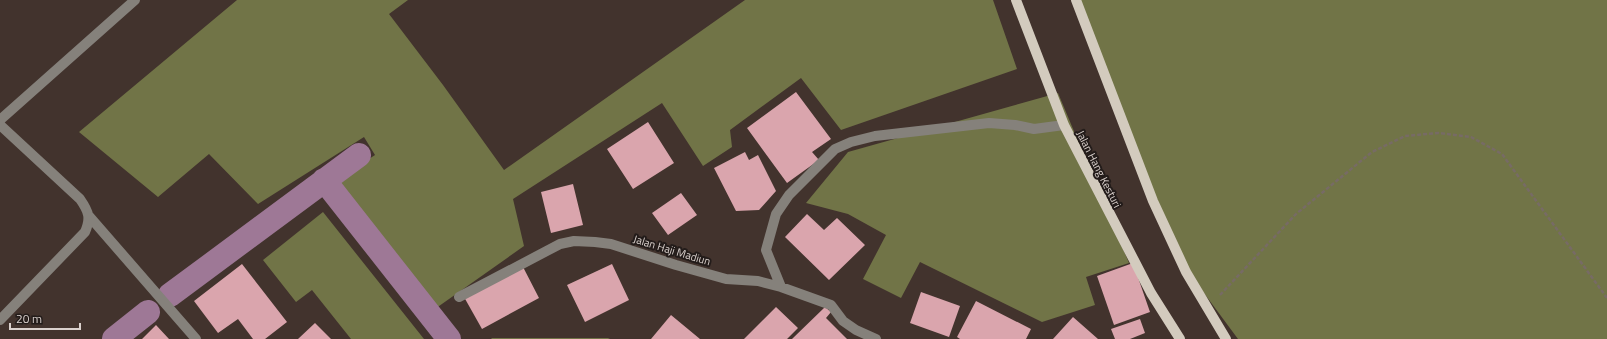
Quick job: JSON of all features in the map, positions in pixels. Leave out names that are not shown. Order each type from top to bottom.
[{"type":"main road","name":"Jalan Hang Kesturi","points":[[1016,0],[1064,125],[1151,293],[1180,339]]},
{"type":"main road","points":[[1076,0],[1153,201],[1186,272],[1226,339]]},
{"type":"street","points":[[0,120],[135,0]]},
{"type":"street","points":[[0,124],[80,199],[89,216],[196,339]]},
{"type":"street","points":[[781,287],[766,250],[776,214],[789,195],[835,150],[851,142],[875,136],[982,124],[1015,125],[1034,129],[1064,125]]},
{"type":"street","points":[[0,320],[85,232],[89,223],[89,216]]},
{"type":"street","name":"Jalan Haji Madiun","points":[[459,297],[560,244],[574,241],[595,242],[611,244],[726,279],[758,281],[781,287],[831,305],[843,321],[856,330],[876,339]]},
{"type":"path","points":[[1207,309],[1296,214],[1372,152],[1405,136],[1438,133],[1471,137],[1502,154],[1607,298]]},
{"type":"green space","points":[[237,0],[408,0],[389,14],[443,85],[504,170],[745,0],[993,0],[1017,69],[841,130],[801,78],[730,130],[732,147],[703,166],[662,103],[513,199],[524,246],[432,311],[337,180],[375,155],[364,137],[258,204],[209,154],[158,197],[79,132]]},
{"type":"green space","points":[[1076,0],[1607,0],[1607,339],[1238,339],[1175,254]]},
{"type":"green space","points":[[1058,93],[1129,263],[1086,277],[1095,305],[1042,322],[920,262],[901,298],[863,279],[886,235],[848,214],[806,203],[848,152]]},
{"type":"green space","points":[[323,212],[424,339],[351,339],[312,290],[296,302],[263,260]]},
{"type":"green space","points":[[608,338],[610,339],[491,339]]},
{"type":"building","points":[[796,92],[831,139],[812,152],[819,160],[787,183],[747,128]]},
{"type":"building","points":[[648,122],[674,163],[633,189],[607,149]]},
{"type":"building","points":[[745,152],[749,160],[758,155],[776,191],[759,210],[736,211],[714,168]]},
{"type":"building","points":[[573,184],[583,225],[551,233],[541,192]]},
{"type":"building","points":[[681,193],[697,215],[668,235],[652,213]]},
{"type":"building","points":[[807,214],[824,230],[837,218],[865,245],[829,280],[785,237]]},
{"type":"building","points":[[1133,263],[1150,312],[1114,325],[1097,276]]},
{"type":"building","points":[[242,264],[287,322],[265,339],[253,339],[238,319],[218,333],[194,301]]},
{"type":"building","points":[[612,264],[629,300],[585,322],[567,285]]},
{"type":"building","points":[[522,265],[539,298],[482,329],[464,297]]},
{"type":"building","points":[[921,292],[960,306],[949,337],[910,323]]},
{"type":"building","points":[[976,301],[1031,329],[1026,339],[960,339],[957,337]]},
{"type":"building","points":[[776,307],[798,328],[787,339],[744,339]]},
{"type":"building","points":[[825,307],[831,312],[826,318],[847,339],[792,339]]},
{"type":"building","points":[[671,315],[700,339],[651,339]]},
{"type":"building","points":[[1073,317],[1098,339],[1053,339]]},
{"type":"building","points":[[1140,319],[1145,333],[1130,339],[1115,339],[1111,329]]},
{"type":"building","points":[[315,323],[331,339],[298,339]]},
{"type":"building","points":[[156,325],[169,339],[142,339]]},
{"type":"waterway","points":[[170,295],[359,155]]},
{"type":"waterway","points":[[324,180],[449,339]]},
{"type":"waterway","points":[[114,339],[148,312]]}]
